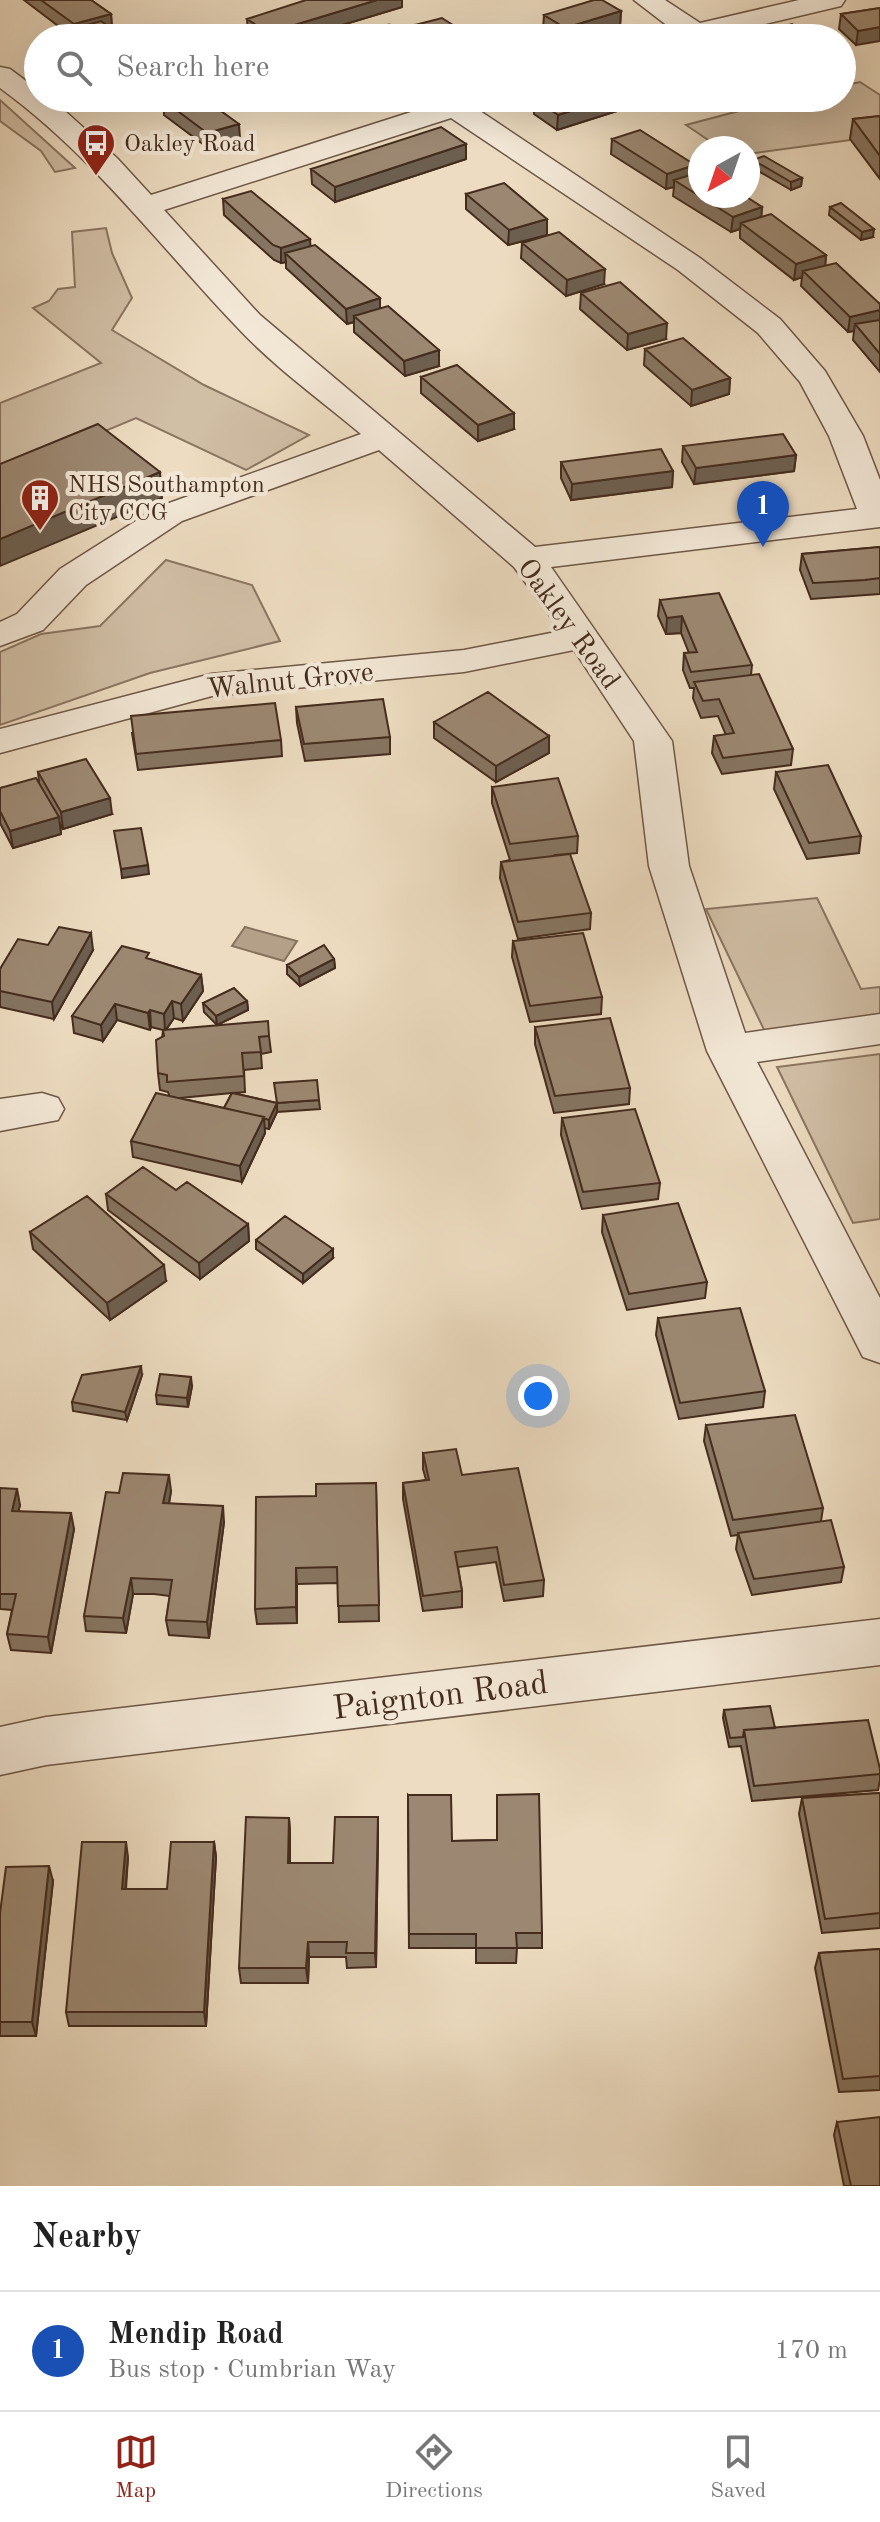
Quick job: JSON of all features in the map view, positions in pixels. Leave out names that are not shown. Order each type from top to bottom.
[{"type":"street","points":[[647,0],[671,24]]},
{"type":"street","points":[[729,24],[832,0]]},
{"type":"street","name":"Oakley Road","points":[[0,75],[24,94]]},
{"type":"street","name":"Oakley Road","points":[[46,112],[76,136],[145,206],[249,322],[382,438],[462,500],[527,559],[584,637],[653,741],[669,866],[729,1051],[880,1344]]},
{"type":"street","points":[[145,206],[419,112]]},
{"type":"street","points":[[463,112],[689,264],[769,326],[814,378],[846,436],[878,517],[527,559]]},
{"type":"street","points":[[0,635],[30,622],[73,577],[170,514],[229,490],[382,438]]},
{"type":"street","name":"Walnut Grove","points":[[0,741],[211,685],[464,661],[584,637]]},
{"type":"street","points":[[729,1051],[880,1029]]},
{"type":"street","name":"Paignton Road","points":[[0,1751],[46,1741],[880,1642]]},
{"type":"shaded area","points":[[860,82],[880,95],[880,136],[760,152],[760,136],[702,136],[686,125],[735,112],[856,112],[856,83]]},
{"type":"shaded area","points":[[0,100],[75,168],[55,172],[41,151],[0,121]]},
{"type":"shaded area","points":[[106,228],[112,253],[132,298],[112,330],[204,385],[309,435],[246,470],[136,418],[0,475],[0,403],[101,363],[33,308],[49,301],[58,289],[75,287],[72,232]]},
{"type":"shaded area","points":[[166,560],[252,585],[280,641],[150,673],[0,725],[0,652],[41,634],[100,626]]},
{"type":"shaded area","points":[[817,898],[861,989],[880,987],[880,1020],[767,1036],[706,909]]},
{"type":"shaded area","points":[[245,927],[297,941],[284,961],[232,946]]},
{"type":"shaded area","points":[[880,1054],[880,1219],[853,1223],[777,1067]]},
{"type":"building","points":[[41,0],[91,0],[111,14],[74,24]]},
{"type":"building","points":[[306,0],[377,0],[298,24],[254,24],[247,19]]},
{"type":"building","points":[[594,0],[602,0],[621,11],[578,24],[559,24],[544,15]]},
{"type":"building","points":[[880,8],[880,27],[858,31],[856,24],[851,24],[841,14]]},
{"type":"building","points":[[442,18],[451,24],[419,24]]},
{"type":"building","points":[[179,112],[222,112],[239,124],[207,133]]},
{"type":"building","points":[[880,116],[880,156],[853,119]]},
{"type":"building","points":[[441,127],[466,144],[335,187],[311,169]]},
{"type":"building","points":[[640,130],[688,161],[688,167],[667,174],[612,139]]},
{"type":"building","points":[[764,156],[802,178],[791,182],[760,164],[760,157]]},
{"type":"building","points":[[688,176],[688,189],[674,180]]},
{"type":"building","points":[[504,183],[547,219],[509,230],[466,194]]},
{"type":"building","points":[[251,191],[310,239],[281,248],[273,245],[223,199]]},
{"type":"building","points":[[841,203],[874,229],[862,232],[830,207]]},
{"type":"building","points":[[719,208],[759,208],[733,217]]},
{"type":"building","points":[[771,214],[826,255],[796,264],[741,223]]},
{"type":"building","points":[[559,232],[605,269],[567,280],[522,243]]},
{"type":"building","points":[[315,245],[380,298],[346,309],[285,253]]},
{"type":"building","points":[[836,263],[880,304],[880,310],[850,317],[803,271]]},
{"type":"building","points":[[620,282],[667,323],[628,334],[581,293]]},
{"type":"building","points":[[388,306],[439,350],[404,361],[354,316]]},
{"type":"building","points":[[880,320],[880,354],[855,324]]},
{"type":"building","points":[[683,338],[730,378],[692,390],[645,349]]},
{"type":"building","points":[[457,365],[514,413],[478,425],[421,377]]},
{"type":"building","points":[[98,424],[160,472],[0,539],[0,464]]},
{"type":"building","points":[[783,434],[796,455],[696,468],[683,446]]},
{"type":"building","points":[[661,449],[673,471],[572,484],[561,462]]},
{"type":"building","points":[[880,547],[880,578],[865,580],[813,583],[802,554]]},
{"type":"building","points":[[719,593],[752,665],[691,672],[684,653],[697,652],[682,616],[667,618],[660,600]]},
{"type":"building","points":[[759,674],[793,749],[723,758],[714,736],[734,733],[719,699],[703,701],[694,682]]},
{"type":"building","points":[[488,692],[549,736],[496,766],[434,722]]},
{"type":"building","points":[[383,699],[390,737],[304,744],[296,707]]},
{"type":"building","points":[[275,703],[281,740],[136,754],[131,716]]},
{"type":"building","points":[[86,759],[110,798],[61,812],[38,772]]},
{"type":"building","points":[[828,765],[861,836],[809,843],[776,772]]},
{"type":"building","points":[[36,778],[59,817],[10,831],[0,811],[0,788]]},
{"type":"building","points":[[558,778],[578,836],[510,844],[492,787]]},
{"type":"building","points":[[141,828],[148,865],[121,869],[114,831]]},
{"type":"building","points":[[570,854],[591,913],[518,922],[501,862]]},
{"type":"building","points":[[59,927],[91,933],[52,1002],[0,991],[0,969],[18,939],[48,945]]},
{"type":"building","points":[[583,933],[602,997],[530,1006],[513,941]]},
{"type":"building","points":[[324,945],[334,959],[299,977],[287,965]]},
{"type":"building","points":[[122,946],[149,953],[146,958],[201,975],[181,1004],[172,1001],[164,1014],[115,1004],[101,1025],[72,1016]]},
{"type":"building","points":[[234,988],[247,1001],[216,1016],[203,1003]]},
{"type":"building","points":[[610,1018],[630,1088],[555,1096],[535,1027]]},
{"type":"building","points":[[268,1021],[269,1036],[259,1037],[261,1052],[242,1053],[244,1076],[167,1082],[167,1075],[158,1073],[156,1040],[164,1036],[163,1030]]},
{"type":"building","points":[[317,1080],[319,1100],[277,1103],[274,1083]]},
{"type":"building","points":[[156,1093],[264,1117],[240,1166],[131,1141]]},
{"type":"building","points":[[232,1093],[277,1103],[269,1120],[224,1108]]},
{"type":"building","points":[[635,1109],[660,1183],[583,1192],[562,1118]]},
{"type":"building","points":[[143,1167],[176,1190],[187,1182],[248,1224],[199,1263],[106,1194]]},
{"type":"building","points":[[87,1196],[164,1265],[107,1303],[30,1232]]},
{"type":"building","points":[[678,1203],[707,1282],[629,1294],[603,1215]]},
{"type":"building","points":[[285,1216],[333,1249],[303,1274],[256,1240]]},
{"type":"building","points":[[740,1308],[765,1391],[680,1403],[658,1318]]},
{"type":"building","points":[[141,1366],[125,1412],[72,1402],[82,1375]]},
{"type":"building","points":[[160,1374],[191,1377],[187,1398],[156,1395]]},
{"type":"building","points":[[795,1415],[823,1508],[733,1520],[706,1425]]},
{"type":"building","points":[[456,1449],[462,1475],[518,1468],[544,1580],[504,1585],[497,1547],[455,1552],[462,1591],[423,1596],[403,1483],[429,1480],[423,1453]]},
{"type":"building","points":[[123,1473],[169,1475],[163,1503],[223,1506],[207,1622],[166,1620],[172,1580],[152,1579],[131,1578],[123,1618],[84,1616],[106,1492],[119,1493]]},
{"type":"building","points":[[376,1483],[379,1605],[338,1606],[337,1567],[296,1568],[296,1607],[255,1609],[256,1497],[316,1496],[316,1484]]},
{"type":"building","points":[[0,1488],[17,1489],[12,1511],[71,1513],[48,1637],[7,1634],[16,1594],[0,1594]]},
{"type":"building","points":[[831,1520],[844,1567],[754,1579],[738,1533]]},
{"type":"building","points":[[770,1706],[775,1728],[744,1730],[743,1737],[730,1738],[724,1710]]},
{"type":"building","points":[[868,1720],[880,1774],[754,1786],[744,1730]]},
{"type":"building","points":[[880,1793],[880,1913],[825,1919],[802,1798]]},
{"type":"building","points":[[539,1794],[542,1933],[516,1933],[517,1948],[476,1948],[476,1934],[409,1934],[408,1795],[451,1795],[452,1841],[497,1840],[497,1795]]},
{"type":"building","points":[[246,1817],[289,1818],[288,1863],[333,1863],[335,1817],[378,1817],[375,1953],[346,1953],[347,1942],[308,1942],[306,1968],[239,1968]]},
{"type":"building","points":[[82,1842],[126,1842],[122,1889],[167,1889],[171,1842],[214,1842],[204,2012],[66,2012]]},
{"type":"building","points":[[49,1866],[32,2022],[0,2022],[0,1913],[6,1867]]},
{"type":"building","points":[[880,1949],[880,2076],[843,2079],[819,1953]]},
{"type":"building","points":[[880,2117],[880,2186],[851,2186],[837,2122]]},
{"type":"place","name":"Oakley Road","points":[[96,177]]},
{"type":"place","name":"NHS Southampton City CCG","points":[[40,532]]},
{"type":"place","name":"Mendip Road","points":[[763,547]]}]
